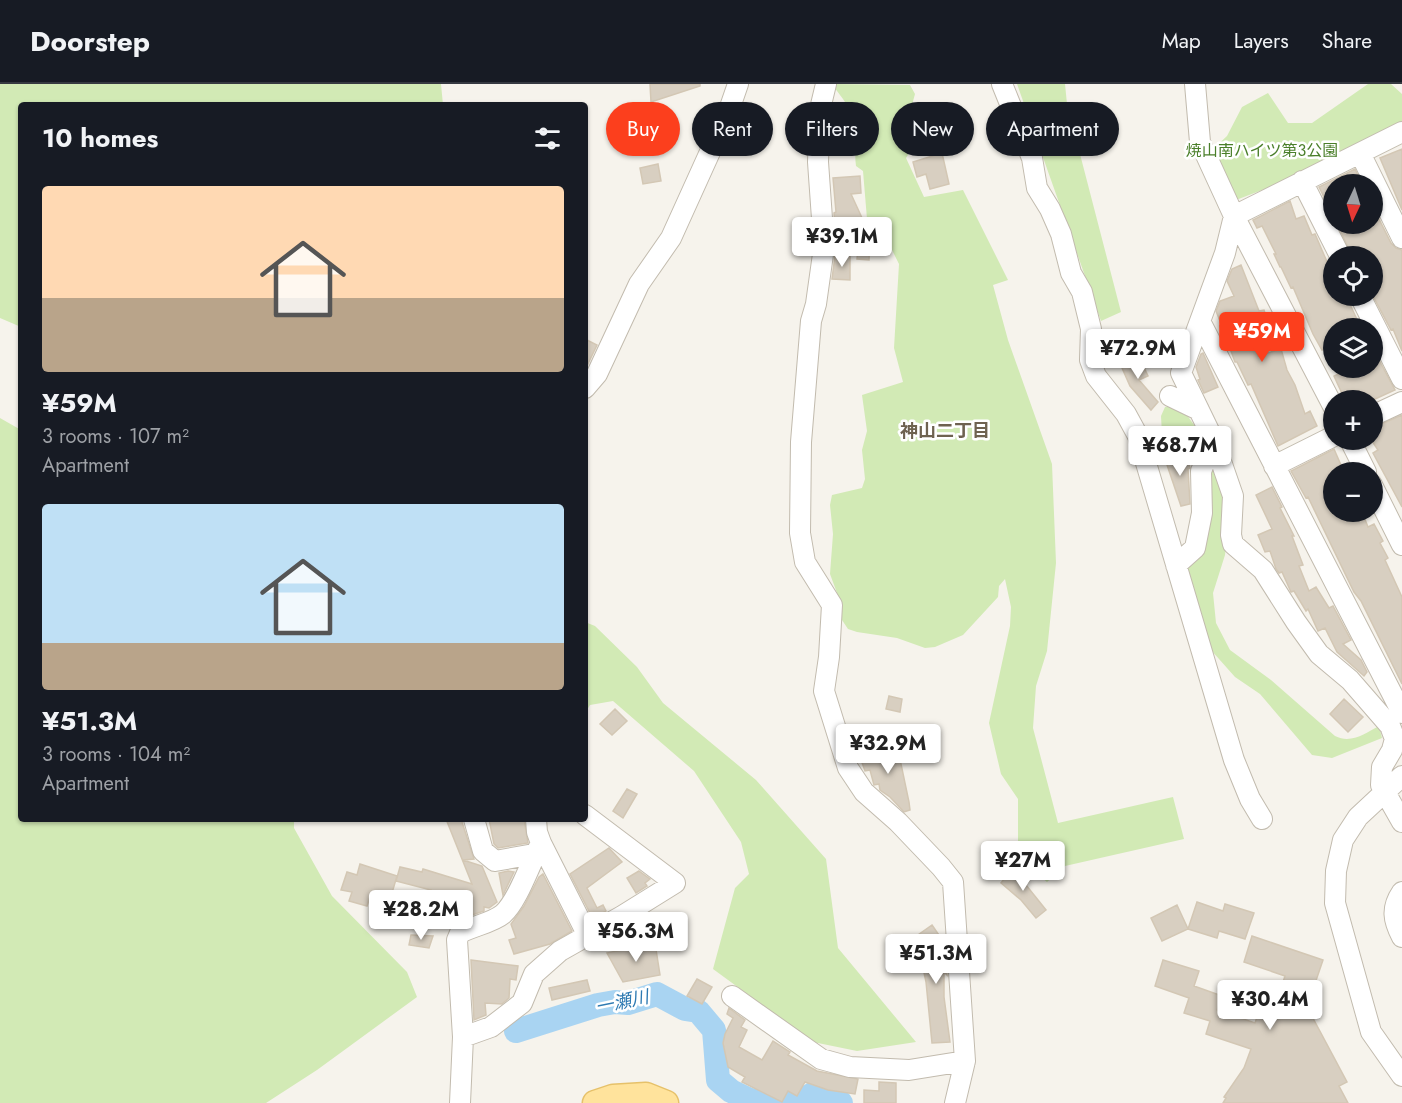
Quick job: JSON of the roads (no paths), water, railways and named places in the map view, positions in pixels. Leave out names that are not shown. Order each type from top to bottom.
[{"type":"main road","points":[[595,1103],[613,1097],[646,1095],[666,1103]]},
{"type":"street","points":[[588,384],[597,374],[639,284],[671,238],[729,110],[738,84]]},
{"type":"street","points":[[826,84],[820,109],[818,162],[824,247],[816,304],[811,321],[801,442],[800,533],[805,562],[832,604],[829,657],[824,691],[848,768],[864,792],[898,822],[941,867],[952,882],[965,1060],[955,1103]]},
{"type":"street","points":[[1002,84],[1032,158],[1037,188],[1050,208],[1061,234],[1071,273],[1082,292],[1091,329],[1090,360],[1096,376],[1126,414],[1138,436],[1234,760],[1250,799],[1262,819]]},
{"type":"street","points":[[1195,84],[1200,142],[1234,216],[1325,390]]},
{"type":"street","points":[[1402,132],[1234,216],[1225,253],[1181,373],[1214,441],[1233,495],[1231,534],[1233,544],[1263,570],[1319,654],[1350,680],[1390,726],[1395,739],[1392,750],[1382,767],[1381,784],[1402,822]]},
{"type":"street","points":[[1360,153],[1402,238]]},
{"type":"street","points":[[1302,181],[1335,246]]},
{"type":"street","points":[[1365,306],[1402,379]]},
{"type":"street","points":[[1201,323],[1402,713]]},
{"type":"street","points":[[1170,396],[1199,410]]},
{"type":"street","points":[[1383,411],[1402,402]]},
{"type":"street","points":[[1176,565],[1195,548],[1202,513],[1201,471],[1214,441]]},
{"type":"street","points":[[1274,466],[1323,442]]},
{"type":"street","points":[[1383,508],[1402,545]]},
{"type":"street","points":[[1402,776],[1358,817],[1343,840],[1336,871],[1335,903],[1371,1032],[1402,1076]]},
{"type":"street","points":[[464,1037],[491,1027],[522,1002],[534,974],[560,951],[675,883],[588,817]]},
{"type":"street","points":[[475,822],[483,851],[495,861],[538,848]]},
{"type":"street","points":[[536,822],[538,848],[588,936]]},
{"type":"street","points":[[460,1103],[464,1037],[457,940],[460,933],[474,925],[492,921],[504,913],[516,894],[538,848]]},
{"type":"street","points":[[1402,892],[1394,904],[1394,918],[1402,937]]},
{"type":"street","points":[[732,996],[821,1059],[831,1062],[850,1067],[909,1070],[965,1060]]},
{"type":"waterway","name":"一瀬川","points":[[516,1031],[598,1005],[615,1002],[628,1003],[657,994],[685,1009],[698,1011],[714,1030],[718,1080],[731,1091],[750,1100],[772,1103],[800,1102],[814,1093],[835,1096],[841,1103]]},
{"type":"district","name":"神山二丁目","points":[[945,431]]},
{"type":"park label","name":"焼山南ハイツ第3公園","points":[[1262,150]]}]
